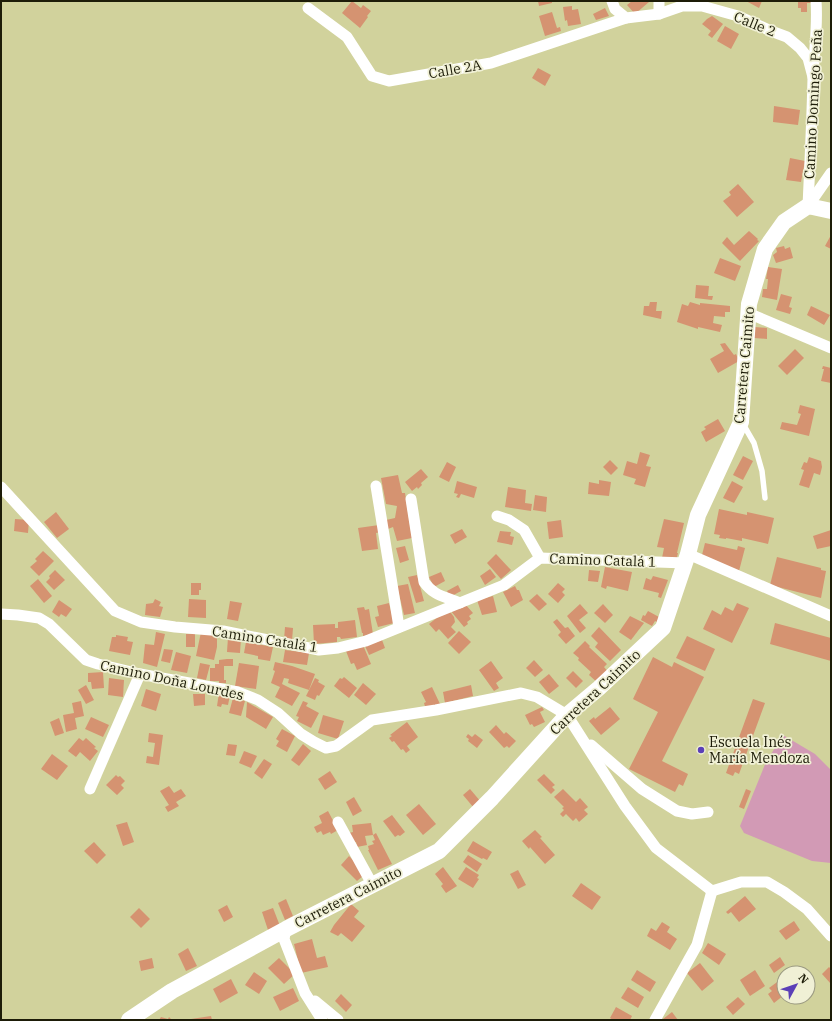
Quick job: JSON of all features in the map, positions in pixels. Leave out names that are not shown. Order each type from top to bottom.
[{"type":"street","points":[[612,1],[615,9],[626,18]]},
{"type":"street","points":[[659,14],[660,1]]},
{"type":"street","name":"Camino Domingo Peña","points":[[808,206],[814,103],[813,77],[817,21],[816,1]]},
{"type":"street","name":"Calle 2","points":[[626,18],[659,14],[682,6],[702,6],[738,16],[787,37],[800,48],[808,58],[813,77]]},
{"type":"street","name":"Calle 2A","points":[[308,8],[347,37],[372,76],[389,81],[491,63],[626,18]]},
{"type":"street","points":[[831,173],[808,206],[831,211]]},
{"type":"street","name":"Carretera Caimito","points":[[129,1020],[172,991],[286,929],[439,851],[492,798],[567,715],[599,688],[663,628],[687,558],[698,515],[742,422],[749,304],[765,249],[784,222],[808,206]]},
{"type":"street","points":[[748,313],[831,348]]},
{"type":"street","points":[[376,486],[399,627]]},
{"type":"street","name":"Camino Catalá 1","points":[[1,487],[115,611],[141,622],[175,627],[223,631],[319,650],[338,648],[366,641],[504,585],[540,558],[687,558]]},
{"type":"street","points":[[411,499],[424,582],[430,590],[435,593],[460,603]]},
{"type":"street","points":[[497,516],[510,520],[524,530],[540,558]]},
{"type":"street","points":[[687,558],[831,616]]},
{"type":"street","name":"Camino Doña Lourdes","points":[[1,614],[18,614],[39,618],[49,624],[86,660],[140,674],[238,692],[258,700],[278,713],[301,734],[326,748],[336,746],[372,720],[436,710],[521,692],[537,697],[567,715]]},
{"type":"street","points":[[90,789],[140,674]]},
{"type":"street","points":[[567,715],[625,806],[656,848],[712,892]]},
{"type":"street","points":[[581,737],[642,789],[677,811],[692,814],[708,812]]},
{"type":"street","points":[[338,822],[372,884]]},
{"type":"street","points":[[712,892],[741,882],[767,882],[784,892],[807,909],[831,936]]},
{"type":"street","points":[[655,1020],[697,945],[712,892]]},
{"type":"street","points":[[286,929],[284,939],[305,992],[322,1020]]},
{"type":"street","points":[[305,992],[338,1020]]},
{"type":"lane","points":[[742,422],[754,443],[762,471],[765,498]]},
{"type":"shaded area","points":[[783,735],[815,754],[831,770],[831,863],[812,861],[744,833],[740,826],[766,762]]},
{"type":"building","points":[[352,1],[361,8],[363,5],[371,11],[360,28],[342,13]]},
{"type":"building","points":[[538,1],[552,1],[552,3],[539,6]]},
{"type":"building","points":[[632,1],[649,2],[635,14],[627,5]]},
{"type":"building","points":[[746,1],[762,1],[759,8]]},
{"type":"building","points":[[798,1],[813,1],[813,3],[807,3],[807,12],[801,12],[801,8],[798,8]]},
{"type":"building","points":[[572,6],[572,10],[578,9],[581,24],[568,26],[567,20],[565,21],[563,7]]},
{"type":"building","points":[[605,8],[609,16],[596,20],[593,14]]},
{"type":"building","points":[[552,12],[557,28],[560,27],[561,31],[545,36],[539,16]]},
{"type":"building","points":[[712,16],[723,24],[712,38],[708,35],[711,31],[702,24]]},
{"type":"building","points":[[725,26],[739,34],[731,49],[717,41]]},
{"type":"building","points":[[538,68],[551,75],[545,86],[532,78]]},
{"type":"building","points":[[774,106],[800,110],[798,125],[773,122]]},
{"type":"building","points":[[790,158],[805,161],[801,182],[786,180]]},
{"type":"building","points":[[738,184],[754,202],[737,217],[723,201],[731,195],[729,192]]},
{"type":"building","points":[[749,231],[759,241],[740,261],[722,243],[727,237],[734,245]]},
{"type":"building","points":[[831,235],[831,249],[825,246]]},
{"type":"building","points":[[784,246],[785,249],[790,247],[793,258],[776,263],[773,255],[777,252],[776,248]]},
{"type":"building","points":[[720,258],[741,266],[735,281],[714,273]]},
{"type":"building","points":[[768,267],[782,269],[777,300],[762,297],[763,289],[767,289],[768,279],[766,279]]},
{"type":"building","points":[[696,285],[709,286],[708,296],[713,296],[712,300],[695,298]]},
{"type":"building","points":[[781,294],[792,297],[789,307],[792,308],[790,314],[776,310]]},
{"type":"building","points":[[650,302],[657,302],[656,311],[662,311],[661,319],[643,315],[644,306],[649,306]]},
{"type":"building","points":[[690,302],[700,305],[700,303],[730,306],[730,312],[725,312],[725,317],[714,316],[713,323],[722,325],[720,332],[698,327],[698,329],[677,322],[682,304],[688,306]]},
{"type":"building","points":[[811,306],[830,315],[824,325],[807,315]]},
{"type":"building","points":[[755,327],[767,328],[767,339],[754,338]]},
{"type":"building","points":[[725,343],[734,355],[736,354],[739,361],[718,373],[710,359],[724,351],[720,344]]},
{"type":"building","points":[[795,349],[804,358],[787,375],[778,366]]},
{"type":"building","points":[[823,366],[831,368],[831,383],[821,381],[824,369],[822,369]]},
{"type":"building","points":[[800,405],[815,409],[809,436],[780,429],[782,422],[797,425],[801,414],[798,413]]},
{"type":"building","points":[[718,419],[725,431],[706,442],[701,432],[706,429],[704,427]]},
{"type":"building","points":[[640,452],[650,455],[646,466],[651,467],[645,487],[634,484],[636,479],[623,475],[627,461],[637,464]]},
{"type":"building","points":[[743,456],[753,461],[743,480],[733,475]]},
{"type":"building","points":[[809,457],[821,461],[822,467],[820,475],[814,473],[809,488],[799,485],[804,470],[801,469],[804,462],[807,463]]},
{"type":"building","points":[[610,460],[618,468],[611,475],[603,467]]},
{"type":"building","points":[[447,462],[456,467],[449,482],[439,477]]},
{"type":"building","points":[[421,469],[428,477],[421,483],[422,485],[418,489],[417,487],[412,491],[405,482]]},
{"type":"building","points":[[398,475],[402,493],[405,493],[412,538],[397,541],[393,527],[388,529],[386,520],[395,518],[397,506],[386,504],[381,478]]},
{"type":"building","points":[[599,480],[611,482],[609,496],[588,494],[589,482],[599,484]]},
{"type":"building","points":[[457,481],[477,487],[474,498],[461,494],[459,498],[456,497],[458,494],[454,493]]},
{"type":"building","points":[[732,481],[743,487],[734,503],[723,498]]},
{"type":"building","points":[[508,487],[526,490],[525,503],[532,504],[531,511],[505,507]]},
{"type":"building","points":[[535,495],[547,497],[546,512],[533,510]]},
{"type":"building","points":[[719,509],[747,515],[747,512],[774,518],[768,544],[742,538],[742,541],[719,538],[720,535],[714,534]]},
{"type":"building","points":[[56,512],[69,529],[57,538],[44,522]]},
{"type":"building","points":[[15,519],[29,520],[28,533],[14,531]]},
{"type":"building","points":[[664,519],[684,523],[676,561],[662,558],[664,548],[657,547]]},
{"type":"building","points":[[561,520],[563,537],[549,539],[547,522]]},
{"type":"building","points":[[379,525],[380,532],[376,533],[378,549],[362,551],[358,528]]},
{"type":"building","points":[[462,529],[467,537],[455,544],[450,535]]},
{"type":"building","points":[[831,530],[831,546],[817,549],[813,536]]},
{"type":"building","points":[[500,531],[511,532],[510,536],[514,537],[512,545],[497,542]]},
{"type":"building","points":[[705,543],[737,550],[738,546],[745,548],[739,571],[701,559]]},
{"type":"building","points":[[405,546],[409,560],[400,563],[396,548]]},
{"type":"building","points":[[43,551],[54,561],[39,576],[30,567],[37,561],[35,559]]},
{"type":"building","points":[[496,554],[511,570],[501,579],[487,563]]},
{"type":"building","points":[[777,557],[821,568],[821,570],[826,571],[821,598],[770,585]]},
{"type":"building","points":[[605,567],[632,572],[628,591],[607,586],[606,589],[601,587]]},
{"type":"building","points":[[490,569],[496,577],[485,585],[480,576]]},
{"type":"building","points":[[55,570],[65,580],[54,590],[46,582]]},
{"type":"building","points":[[589,570],[600,571],[598,582],[588,581]]},
{"type":"building","points":[[441,572],[445,581],[434,587],[429,577]]},
{"type":"building","points":[[417,575],[424,601],[416,603],[408,577]]},
{"type":"building","points":[[653,576],[668,580],[661,598],[658,597],[659,593],[643,589],[646,578],[651,580]]},
{"type":"building","points":[[38,579],[52,596],[44,603],[30,586]]},
{"type":"building","points":[[191,583],[201,583],[199,595],[191,595]]},
{"type":"building","points":[[558,583],[565,589],[562,592],[565,595],[558,603],[548,594]]},
{"type":"building","points":[[408,584],[415,613],[404,615],[397,586]]},
{"type":"building","points":[[458,585],[461,591],[450,597],[447,591]]},
{"type":"building","points":[[515,586],[517,590],[519,590],[523,600],[511,607],[503,592]]},
{"type":"building","points":[[537,594],[547,604],[539,611],[529,601]]},
{"type":"building","points":[[493,596],[497,612],[482,615],[477,600]]},
{"type":"building","points":[[155,599],[161,602],[159,606],[163,607],[160,617],[145,615],[146,604],[153,603]]},
{"type":"building","points":[[189,599],[206,600],[206,618],[188,617]]},
{"type":"building","points":[[59,600],[72,609],[66,617],[61,614],[59,617],[52,612]]},
{"type":"building","points":[[230,601],[242,603],[238,621],[227,619]]},
{"type":"building","points":[[389,603],[394,623],[378,627],[375,617],[379,616],[377,606]]},
{"type":"building","points":[[737,603],[749,608],[732,643],[703,629],[712,610],[721,615],[725,607],[733,611]]},
{"type":"building","points":[[465,604],[473,613],[469,616],[471,619],[467,622],[468,624],[464,627],[450,610]]},
{"type":"building","points":[[580,604],[588,613],[579,620],[586,628],[580,633],[567,616]]},
{"type":"building","points":[[603,604],[613,615],[605,623],[594,613]]},
{"type":"building","points":[[364,607],[365,610],[369,609],[373,634],[363,636],[357,608]]},
{"type":"building","points":[[448,609],[454,617],[455,622],[451,627],[456,632],[448,639],[439,629],[436,632],[429,624]]},
{"type":"building","points":[[648,611],[659,617],[657,622],[655,621],[652,626],[641,620],[643,615],[645,616]]},
{"type":"building","points":[[630,616],[644,623],[631,640],[619,632]]},
{"type":"building","points":[[557,619],[565,628],[568,627],[575,636],[566,644],[558,635],[561,632],[553,622]]},
{"type":"building","points":[[355,620],[357,637],[341,639],[340,637],[337,637],[337,642],[314,644],[313,625],[335,624],[335,628],[338,628],[338,622]]},
{"type":"building","points":[[775,623],[831,638],[831,661],[770,644]]},
{"type":"building","points":[[285,627],[293,628],[292,641],[284,640]]},
{"type":"building","points":[[599,627],[621,650],[610,661],[595,647],[598,643],[591,636]]},
{"type":"building","points":[[459,631],[471,642],[459,654],[448,643]]},
{"type":"building","points":[[156,632],[165,634],[157,667],[143,663],[145,644],[154,645]]},
{"type":"building","points":[[201,632],[217,633],[217,647],[214,660],[196,656]]},
{"type":"building","points":[[186,634],[195,634],[195,647],[186,647]]},
{"type":"building","points":[[116,635],[128,637],[127,641],[133,642],[130,655],[109,651],[112,637],[116,637]]},
{"type":"building","points":[[687,636],[715,649],[705,671],[676,658]]},
{"type":"building","points":[[228,637],[241,638],[240,653],[227,652]]},
{"type":"building","points":[[382,640],[385,648],[369,655],[365,646]]},
{"type":"building","points":[[585,641],[590,646],[589,647],[607,664],[604,667],[609,673],[599,684],[589,675],[591,672],[573,653]]},
{"type":"building","points":[[246,642],[273,647],[270,661],[258,659],[258,656],[244,653]]},
{"type":"building","points":[[363,645],[371,664],[357,670],[354,663],[351,664],[346,651]]},
{"type":"building","points":[[164,649],[173,650],[170,663],[161,661]]},
{"type":"building","points":[[285,650],[309,653],[307,665],[283,662]]},
{"type":"building","points":[[176,652],[191,656],[187,673],[171,670]]},
{"type":"building","points":[[653,657],[672,667],[674,662],[704,677],[662,761],[688,774],[683,786],[679,784],[675,792],[629,769],[658,712],[633,699]]},
{"type":"building","points":[[233,659],[233,666],[224,666],[224,680],[226,680],[226,683],[210,681],[210,668],[215,668],[215,664],[219,664],[219,660]]},
{"type":"building","points":[[534,660],[543,670],[535,677],[526,668]]},
{"type":"building","points":[[491,661],[503,678],[496,683],[499,688],[494,691],[479,670]]},
{"type":"building","points":[[275,662],[315,674],[309,690],[288,683],[289,679],[284,678],[282,684],[300,693],[292,706],[275,697],[280,687],[271,683],[275,671],[273,670]]},
{"type":"building","points":[[200,663],[210,665],[206,680],[197,678]]},
{"type":"building","points":[[239,663],[259,666],[256,689],[235,686]]},
{"type":"building","points":[[573,671],[583,681],[576,688],[566,678]]},
{"type":"building","points":[[103,672],[104,688],[92,689],[91,682],[88,682],[88,673]]},
{"type":"building","points":[[549,674],[559,686],[549,694],[539,682]]},
{"type":"building","points":[[344,677],[357,688],[349,698],[334,686],[340,678],[342,679]]},
{"type":"building","points":[[109,678],[124,680],[123,697],[108,695]]},
{"type":"building","points":[[315,678],[319,680],[318,682],[325,686],[319,696],[317,695],[315,700],[306,696]]},
{"type":"building","points":[[363,683],[376,694],[366,705],[354,695]]},
{"type":"building","points":[[86,685],[94,700],[86,704],[78,690]]},
{"type":"building","points":[[471,685],[473,696],[445,703],[443,692]]},
{"type":"building","points":[[432,687],[440,704],[426,710],[424,703],[426,702],[421,692]]},
{"type":"building","points":[[146,689],[161,694],[156,711],[141,706]]},
{"type":"building","points":[[219,693],[230,695],[228,705],[222,704],[221,707],[217,706]]},
{"type":"building","points":[[193,694],[205,694],[205,705],[194,706]]},
{"type":"building","points":[[233,698],[245,701],[241,716],[229,713]]},
{"type":"building","points":[[753,699],[765,703],[739,774],[735,772],[733,776],[726,773]]},
{"type":"building","points":[[81,701],[84,716],[75,718],[77,729],[66,732],[63,715],[74,713],[72,703]]},
{"type":"building","points":[[303,701],[308,703],[306,706],[319,713],[311,728],[297,721],[299,717],[296,716]]},
{"type":"building","points":[[247,702],[273,717],[266,729],[246,717]]},
{"type":"building","points":[[542,707],[544,710],[540,712],[545,722],[534,727],[532,724],[530,725],[525,715]]},
{"type":"building","points":[[610,707],[620,719],[601,735],[589,721],[594,717],[595,719]]},
{"type":"building","points":[[323,715],[344,721],[338,739],[318,733]]},
{"type":"building","points":[[91,717],[109,725],[103,737],[85,729]]},
{"type":"building","points":[[59,718],[64,733],[55,736],[50,722]]},
{"type":"building","points":[[407,722],[418,737],[407,746],[410,750],[406,753],[389,738],[392,736],[390,735]]},
{"type":"building","points":[[496,725],[504,734],[506,732],[516,741],[509,748],[507,746],[504,748],[489,732]]},
{"type":"building","points":[[282,729],[295,736],[287,752],[276,746],[279,741],[276,739]]},
{"type":"building","points":[[149,733],[163,735],[159,765],[146,763],[147,756],[153,757],[155,743],[148,742]]},
{"type":"building","points":[[468,734],[472,737],[475,734],[483,740],[477,748],[468,741],[469,739],[466,737]]},
{"type":"building","points":[[79,738],[83,741],[86,738],[96,747],[94,748],[98,751],[90,761],[80,752],[76,757],[68,751]]},
{"type":"building","points":[[228,744],[237,745],[235,756],[226,755]]},
{"type":"building","points":[[303,744],[311,751],[299,766],[291,760]]},
{"type":"building","points":[[244,751],[257,756],[251,768],[239,763]]},
{"type":"building","points":[[52,754],[68,766],[57,780],[41,769]]},
{"type":"building","points":[[264,759],[272,764],[262,779],[254,773]]},
{"type":"building","points":[[330,771],[337,782],[325,790],[318,779]]},
{"type":"building","points":[[544,774],[555,785],[552,787],[555,790],[551,794],[537,780]]},
{"type":"building","points":[[116,775],[118,777],[120,776],[125,781],[121,785],[124,788],[117,795],[106,785]]},
{"type":"building","points":[[169,786],[174,793],[181,789],[186,796],[176,802],[179,806],[168,812],[165,807],[169,805],[160,791]]},
{"type":"building","points":[[470,789],[481,802],[474,808],[463,795]]},
{"type":"building","points":[[563,789],[576,802],[580,798],[588,807],[584,810],[588,814],[579,822],[576,818],[573,821],[566,814],[563,817],[560,814],[564,810],[562,808],[564,807],[554,797]]},
{"type":"building","points":[[746,789],[751,791],[744,809],[739,807]]},
{"type":"building","points":[[354,797],[362,811],[353,816],[346,802]]},
{"type":"building","points":[[419,804],[436,824],[423,835],[406,815]]},
{"type":"building","points":[[328,811],[338,830],[331,834],[330,832],[323,835],[321,831],[317,833],[314,827],[322,823],[319,816]]},
{"type":"building","points":[[392,815],[405,832],[400,836],[398,835],[395,837],[383,821]]},
{"type":"building","points":[[127,822],[134,842],[123,846],[116,825]]},
{"type":"building","points":[[371,823],[373,835],[365,836],[367,845],[357,847],[356,842],[351,843],[349,833],[353,832],[352,825]]},
{"type":"building","points":[[535,830],[555,855],[545,864],[530,847],[529,849],[522,841]]},
{"type":"building","points":[[376,833],[392,864],[378,870],[368,850],[368,846],[374,844],[372,841],[375,840],[373,835]]},
{"type":"building","points":[[473,841],[492,852],[487,860],[467,851]]},
{"type":"building","points":[[94,842],[106,855],[97,864],[84,851]]},
{"type":"building","points":[[468,855],[482,864],[477,872],[463,862]]},
{"type":"building","points":[[349,856],[358,865],[363,876],[357,881],[341,865]]},
{"type":"building","points":[[443,867],[457,886],[446,893],[441,886],[443,884],[435,874]]},
{"type":"building","points":[[466,867],[479,875],[477,878],[479,879],[473,888],[458,879]]},
{"type":"building","points":[[518,870],[526,885],[518,889],[510,874]]},
{"type":"building","points":[[581,883],[601,897],[592,910],[572,896]]},
{"type":"building","points":[[745,896],[756,909],[739,922],[731,912],[728,914],[726,912]]},
{"type":"building","points":[[286,899],[293,916],[285,920],[278,903]]},
{"type":"building","points":[[351,904],[359,911],[354,917],[365,926],[352,942],[341,933],[338,936],[330,932]]},
{"type":"building","points":[[227,905],[233,917],[224,922],[218,910]]},
{"type":"building","points":[[139,908],[150,919],[141,928],[130,917]]},
{"type":"building","points":[[273,908],[280,926],[268,930],[262,912]]},
{"type":"building","points":[[794,921],[800,930],[786,940],[779,931]]},
{"type":"building","points":[[662,922],[670,927],[667,932],[677,939],[670,950],[647,936],[651,928],[656,931]]},
{"type":"building","points":[[312,939],[317,958],[325,956],[328,967],[301,973],[294,944]]},
{"type":"building","points":[[708,943],[726,954],[719,965],[702,953]]},
{"type":"building","points":[[188,948],[197,966],[186,971],[178,954]]},
{"type":"building","points":[[780,957],[785,965],[776,965],[776,972],[774,973],[769,965]]},
{"type":"building","points":[[152,958],[154,968],[141,971],[139,961]]},
{"type":"building","points":[[279,958],[295,974],[284,984],[268,968]]},
{"type":"building","points":[[700,963],[714,981],[702,991],[687,973]]},
{"type":"building","points":[[829,967],[831,969],[831,984],[822,974]]},
{"type":"building","points":[[637,970],[656,982],[650,992],[631,980]]},
{"type":"building","points":[[755,970],[765,986],[750,996],[740,980]]},
{"type":"building","points":[[254,972],[267,981],[259,994],[245,985]]},
{"type":"building","points":[[231,979],[238,993],[220,1003],[213,989]]},
{"type":"building","points":[[776,983],[776,1001],[774,1003],[768,994],[772,991],[769,988]]},
{"type":"building","points":[[628,987],[644,997],[638,1008],[621,998]]},
{"type":"building","points":[[293,988],[299,1001],[280,1011],[273,997]]},
{"type":"building","points":[[341,994],[352,1005],[346,1012],[335,1001]]},
{"type":"building","points":[[738,997],[745,1004],[733,1015],[726,1007]]},
{"type":"building","points":[[616,1007],[632,1016],[630,1020],[613,1020],[610,1018]]},
{"type":"building","points":[[672,1012],[678,1020],[663,1019]]},
{"type":"building","points":[[211,1016],[212,1020],[191,1020],[191,1019]]},
{"type":"building","points":[[161,1017],[168,1019],[169,1017],[172,1020],[159,1020]]},
{"type":"place","name":"Escuela Inés María Mendoza","points":[[701,750]]}]
